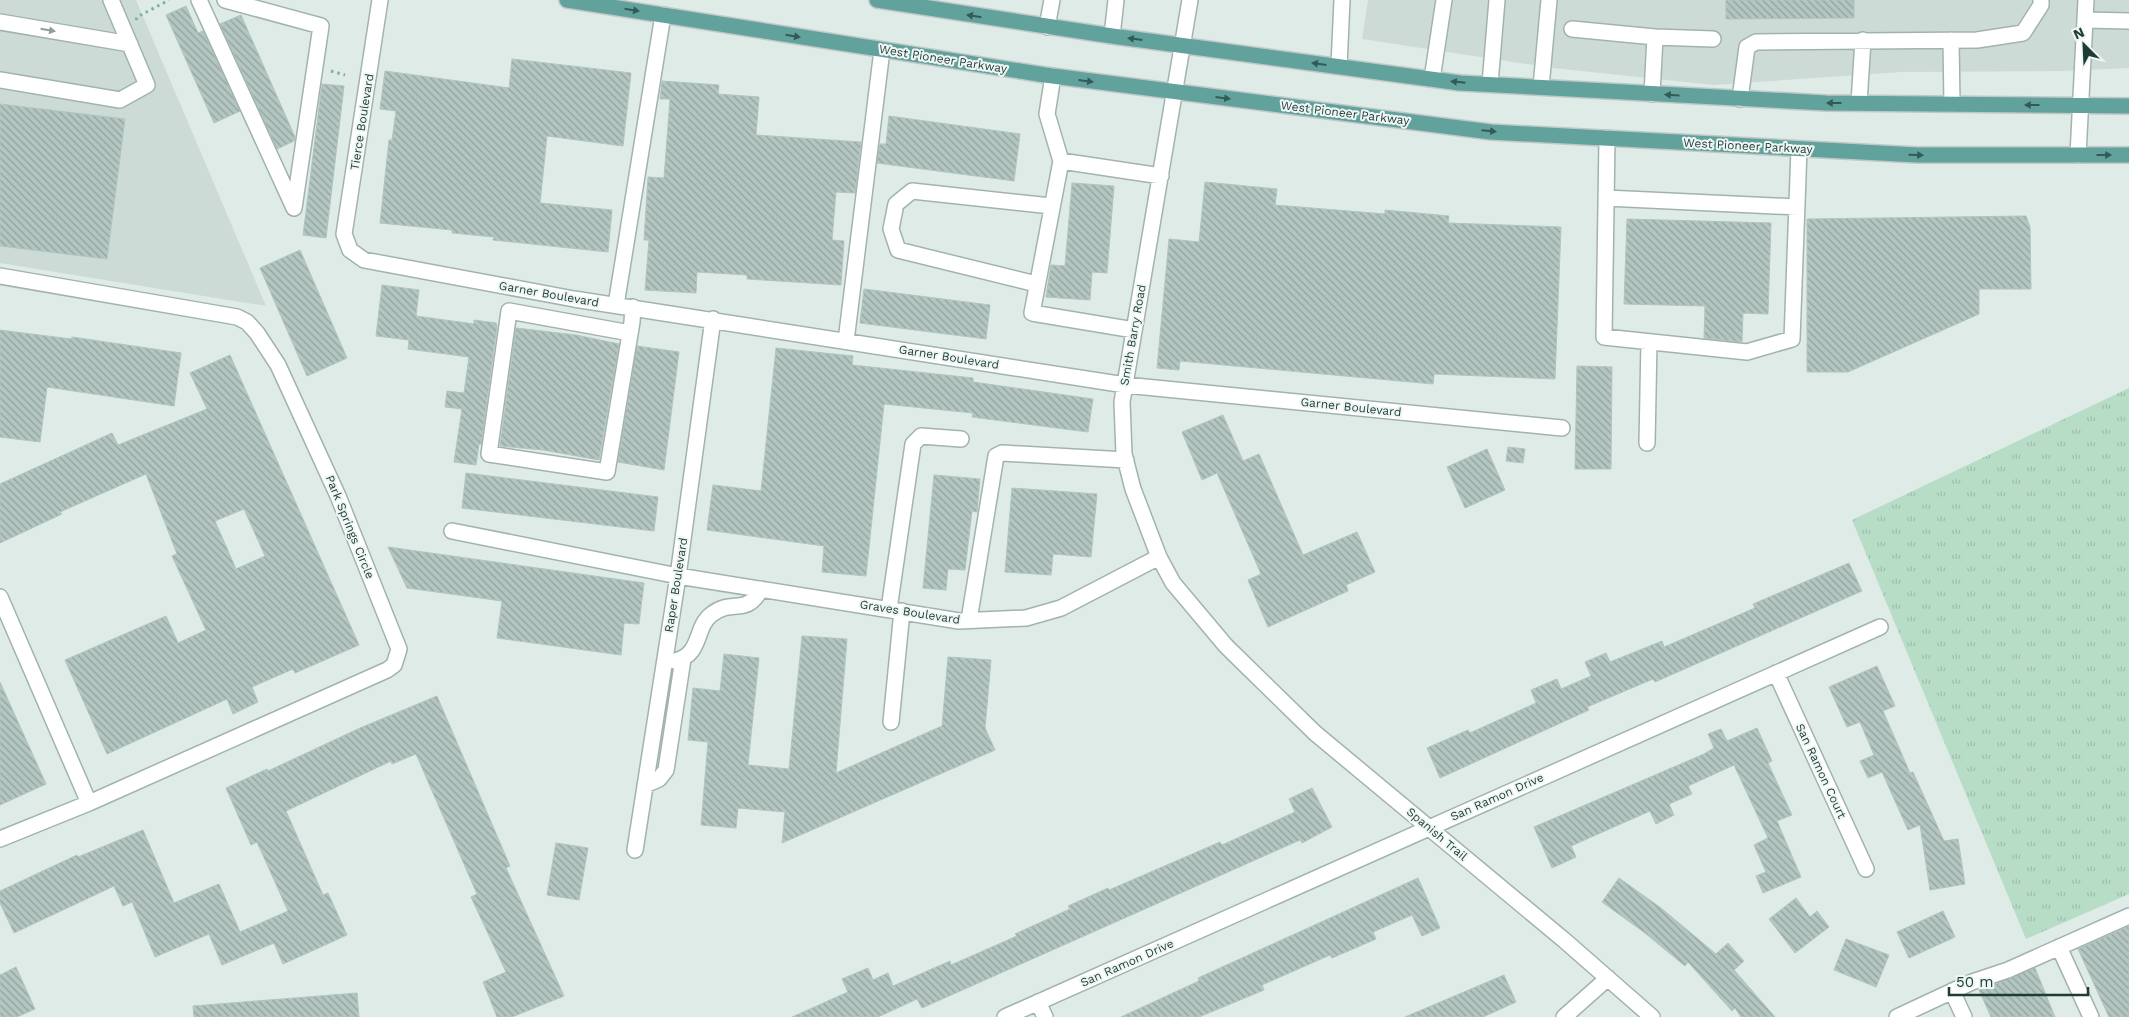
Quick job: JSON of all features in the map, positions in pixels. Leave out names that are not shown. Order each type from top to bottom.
[{"type":"main road","name":"West Pioneer Parkway","points":[[566,0],[1053,76],[1491,132],[1917,155],[2129,155]]},
{"type":"main road","points":[[877,0],[938,5],[1047,27],[1112,36],[1432,79],[1490,84],[1740,99],[1859,103],[2129,106]]},
{"type":"street","points":[[0,80],[120,100],[148,85],[111,0]]},
{"type":"street","points":[[199,0],[294,208],[322,26],[225,0]]},
{"type":"street","name":"Tierce Boulevard","points":[[347,244],[344,234],[380,0]]},
{"type":"street","points":[[1047,27],[1052,0]]},
{"type":"street","points":[[1112,36],[1116,0]]},
{"type":"street","name":"Smith Barry Road","points":[[1190,0],[1122,402],[1126,460],[1133,490],[1159,557],[1173,583],[1226,646]]},
{"type":"street","points":[[1340,66],[1342,0]]},
{"type":"street","points":[[1432,79],[1444,0]]},
{"type":"street","points":[[1490,84],[1497,0]]},
{"type":"street","points":[[1541,87],[1549,0]]},
{"type":"street","points":[[1740,99],[1747,47],[1756,42],[1977,40],[2023,33],[2041,5],[2041,0]]},
{"type":"street","points":[[2078,155],[2086,0]]},
{"type":"street","points":[[616,305],[663,15]]},
{"type":"street","points":[[2085,20],[2129,21]]},
{"type":"street","points":[[0,22],[130,44]]},
{"type":"street","points":[[1572,29],[1655,37],[1713,39]]},
{"type":"street","points":[[1652,94],[1655,37]]},
{"type":"street","points":[[1859,103],[1862,40]]},
{"type":"street","points":[[1951,40],[1952,104]]},
{"type":"street","points":[[846,341],[882,50]]},
{"type":"street","points":[[1053,76],[1048,114],[1061,161],[1036,284],[1032,313],[1134,330]]},
{"type":"street","points":[[1607,138],[1604,337],[1747,352],[1792,339],[1799,149]]},
{"type":"street","points":[[1061,161],[1161,176]]},
{"type":"street","points":[[1036,284],[898,250],[891,229],[896,204],[912,191],[1051,206]]},
{"type":"street","points":[[1606,198],[1797,207]]},
{"type":"street","name":"Garner Boulevard","points":[[347,244],[350,250],[364,260],[633,308],[713,319],[1124,385],[1562,428]]},
{"type":"street","name":"Park Springs Circle","points":[[0,276],[237,317],[247,322],[257,333],[286,382],[338,496],[399,648],[394,665],[387,670],[89,803],[0,839]]},
{"type":"street","points":[[630,333],[509,312],[489,454],[608,472],[630,333],[633,308]]},
{"type":"street","name":"Raper Boulevard","points":[[635,850],[678,576],[713,319]]},
{"type":"street","points":[[1647,443],[1649,342]]},
{"type":"street","points":[[891,722],[896,610],[913,444],[921,436],[960,439]]},
{"type":"street","points":[[970,620],[996,456],[1002,452],[1126,460]]},
{"type":"street","name":"Graves Boulevard","points":[[452,531],[678,576],[970,620],[1026,618],[1061,608],[1159,557]]},
{"type":"street","points":[[664,664],[684,659],[694,649],[702,628],[711,614],[728,606],[744,606],[754,601],[761,589]]},
{"type":"street","points":[[0,597],[89,803]]},
{"type":"street","name":"San Ramon Drive","points":[[1005,1017],[1880,627]]},
{"type":"street","name":"Spanish Trail","points":[[1226,646],[1315,733],[1652,1017]]},
{"type":"street","points":[[645,785],[659,779],[666,770],[684,659]]},
{"type":"street","name":"San Ramon Court","points":[[1776,673],[1866,869]]},
{"type":"street","points":[[1896,1017],[1972,982],[2008,970],[2129,916]]},
{"type":"street","points":[[2059,947],[2091,1017]]},
{"type":"street","points":[[1564,1017],[1608,978]]},
{"type":"street","points":[[1952,991],[1964,1017]]},
{"type":"street","points":[[1038,1002],[1045,1017]]},
{"type":"path","points":[[130,44],[137,17],[169,0]]},
{"type":"shaded area","points":[[0,0],[136,0],[266,306],[0,263]]},
{"type":"shaded area","points":[[1368,0],[2129,0],[2129,68],[2060,71],[1901,72],[1714,85],[1553,68],[1362,39]]},
{"type":"green space","points":[[2129,388],[2129,894],[2026,939],[1852,520]]},
{"type":"building","points":[[1726,0],[1854,0],[1854,18],[1726,19]]},
{"type":"building","points":[[186,6],[198,33],[203,31],[240,111],[214,123],[166,15]]},
{"type":"building","points":[[241,15],[295,137],[294,141],[277,149],[220,24]]},
{"type":"building","points":[[512,59],[631,73],[623,146],[547,136],[540,203],[612,210],[608,252],[493,240],[494,237],[452,233],[452,230],[380,223],[389,140],[392,140],[396,111],[380,109],[385,71],[509,88]]},
{"type":"building","points":[[662,81],[719,85],[718,94],[759,97],[756,135],[861,142],[855,193],[836,192],[832,240],[844,241],[841,285],[747,279],[747,275],[697,272],[696,293],[645,290],[649,240],[644,240],[648,177],[664,178],[670,99],[660,99]]},
{"type":"building","points":[[322,84],[344,86],[326,238],[303,235]]},
{"type":"building","points":[[0,104],[125,119],[107,259],[0,246]]},
{"type":"building","points":[[889,116],[1020,134],[1014,181],[877,163],[880,144],[886,144]]},
{"type":"building","points":[[1205,182],[1277,189],[1275,205],[1385,214],[1385,210],[1449,216],[1448,223],[1561,227],[1555,379],[1434,374],[1433,384],[1180,361],[1179,370],[1157,368],[1169,239],[1199,242]]},
{"type":"building","points":[[1072,183],[1114,186],[1107,273],[1092,272],[1090,300],[1046,297],[1051,265],[1065,266]]},
{"type":"building","points":[[2026,216],[2030,227],[2031,289],[1979,289],[1979,314],[1848,372],[1807,372],[1807,219]]},
{"type":"building","points":[[1627,219],[1771,223],[1768,314],[1743,313],[1742,342],[1704,338],[1705,306],[1624,304]]},
{"type":"building","points":[[300,250],[347,358],[307,376],[260,268]]},
{"type":"building","points":[[382,285],[419,290],[416,316],[474,324],[474,320],[496,323],[481,444],[479,444],[476,465],[454,462],[462,409],[445,407],[447,391],[464,393],[469,357],[408,349],[409,340],[376,336]]},
{"type":"building","points":[[864,289],[990,305],[986,339],[860,323]]},
{"type":"building","points":[[516,328],[576,335],[619,344],[599,460],[543,450],[500,446]]},
{"type":"building","points":[[0,330],[71,339],[72,337],[181,353],[174,406],[47,387],[40,442],[0,437]]},
{"type":"building","points":[[637,346],[679,352],[664,470],[618,462]]},
{"type":"building","points":[[776,348],[853,356],[852,365],[973,378],[973,382],[1093,399],[1088,432],[972,417],[973,413],[884,404],[866,576],[822,572],[824,546],[707,530],[713,485],[761,491]]},
{"type":"building","points":[[230,355],[359,645],[295,673],[293,669],[252,687],[258,702],[233,714],[227,699],[107,754],[65,660],[166,616],[178,643],[206,630],[172,556],[177,554],[146,474],[60,512],[62,514],[0,543],[0,484],[112,433],[118,445],[207,409],[190,373]],"holes":[[[244,509],[265,556],[236,569],[215,521]]]},
{"type":"building","points":[[1577,366],[1612,367],[1611,469],[1575,469]]},
{"type":"building","points":[[1223,415],[1243,461],[1259,454],[1303,555],[1357,532],[1375,572],[1346,585],[1348,591],[1268,627],[1248,580],[1261,574],[1217,473],[1202,480],[1182,432]]},
{"type":"building","points":[[1508,447],[1525,449],[1523,463],[1506,461]]},
{"type":"building","points":[[1487,449],[1505,490],[1465,508],[1447,467]]},
{"type":"building","points":[[466,473],[658,497],[654,531],[462,508]]},
{"type":"building","points":[[934,475],[980,479],[977,512],[972,511],[965,570],[948,569],[946,590],[923,588]]},
{"type":"building","points":[[1012,488],[1097,494],[1091,557],[1053,554],[1051,575],[1005,572]]},
{"type":"building","points":[[388,547],[644,583],[639,624],[624,623],[621,655],[497,638],[502,601],[407,588]]},
{"type":"building","points":[[1849,563],[1862,591],[1655,682],[1653,679],[1587,707],[1589,710],[1440,778],[1427,748],[1468,730],[1470,733],[1536,703],[1531,690],[1557,679],[1561,689],[1591,676],[1585,662],[1606,653],[1610,662],[1662,641],[1664,647],[1755,608],[1753,604]]},
{"type":"building","points":[[802,636],[847,639],[836,773],[942,726],[948,657],[991,660],[985,728],[995,750],[782,843],[785,812],[738,808],[736,828],[701,825],[708,742],[688,740],[693,688],[720,691],[724,654],[759,658],[748,765],[789,769]]},
{"type":"building","points":[[1877,666],[1895,706],[1883,711],[1910,773],[1913,772],[1944,841],[1958,839],[1965,884],[1930,890],[1920,825],[1908,830],[1882,772],[1868,778],[1860,761],[1874,755],[1860,722],[1847,727],[1829,687]]},
{"type":"building","points":[[0,682],[46,784],[0,805]]},
{"type":"building","points":[[437,696],[510,866],[506,868],[564,996],[512,1017],[497,1017],[483,982],[506,972],[471,897],[477,894],[416,754],[392,764],[391,761],[286,811],[323,895],[328,893],[347,935],[283,964],[274,943],[222,965],[209,934],[155,957],[132,902],[123,906],[114,886],[14,933],[0,903],[0,891],[77,855],[78,857],[143,830],[174,903],[219,884],[240,932],[288,911],[257,842],[251,845],[226,788]]},
{"type":"building","points":[[1757,728],[1772,761],[1768,763],[1792,815],[1777,821],[1801,877],[1763,893],[1756,876],[1766,872],[1754,845],[1768,838],[1734,765],[1688,786],[1692,794],[1669,804],[1674,815],[1656,824],[1650,811],[1571,846],[1576,857],[1552,868],[1534,827],[1704,754],[1714,748],[1708,734],[1721,729],[1727,741]]},
{"type":"building","points":[[1312,788],[1332,827],[1302,843],[1300,840],[922,1008],[917,999],[878,1017],[792,1017],[848,992],[842,979],[868,968],[873,980],[888,973],[893,986],[950,961],[951,965],[1017,936],[1015,934],[1070,909],[1068,906],[1108,888],[1109,890],[1220,842],[1222,845],[1295,812],[1289,799]]},
{"type":"building","points":[[556,843],[588,848],[579,900],[547,895]]},
{"type":"building","points":[[1418,878],[1440,928],[1422,936],[1412,915],[1373,932],[1376,939],[1332,958],[1330,955],[1262,985],[1264,990],[1199,1017],[1121,1017],[1199,981],[1198,978]]},
{"type":"building","points":[[1619,878],[1661,908],[1716,954],[1728,943],[1744,961],[1734,970],[1775,1017],[1741,1017],[1735,1008],[1732,1011],[1688,962],[1685,966],[1645,933],[1602,902]]},
{"type":"building","points":[[1796,898],[1810,917],[1817,911],[1829,927],[1795,953],[1769,919]]},
{"type":"building","points":[[1943,911],[1955,937],[1909,958],[1897,932]]},
{"type":"building","points":[[2129,926],[2129,1017],[2109,1017],[2078,949]]},
{"type":"building","points":[[1846,939],[1889,955],[1876,987],[1834,970]]},
{"type":"building","points":[[16,967],[35,1009],[17,1017],[0,1017],[0,975]]},
{"type":"building","points":[[2035,968],[2055,1017],[1991,1017],[1979,990]]},
{"type":"building","points":[[1504,975],[1516,1002],[1483,1017],[1405,1017]]},
{"type":"building","points":[[357,993],[359,1017],[194,1017],[193,1006]]}]
